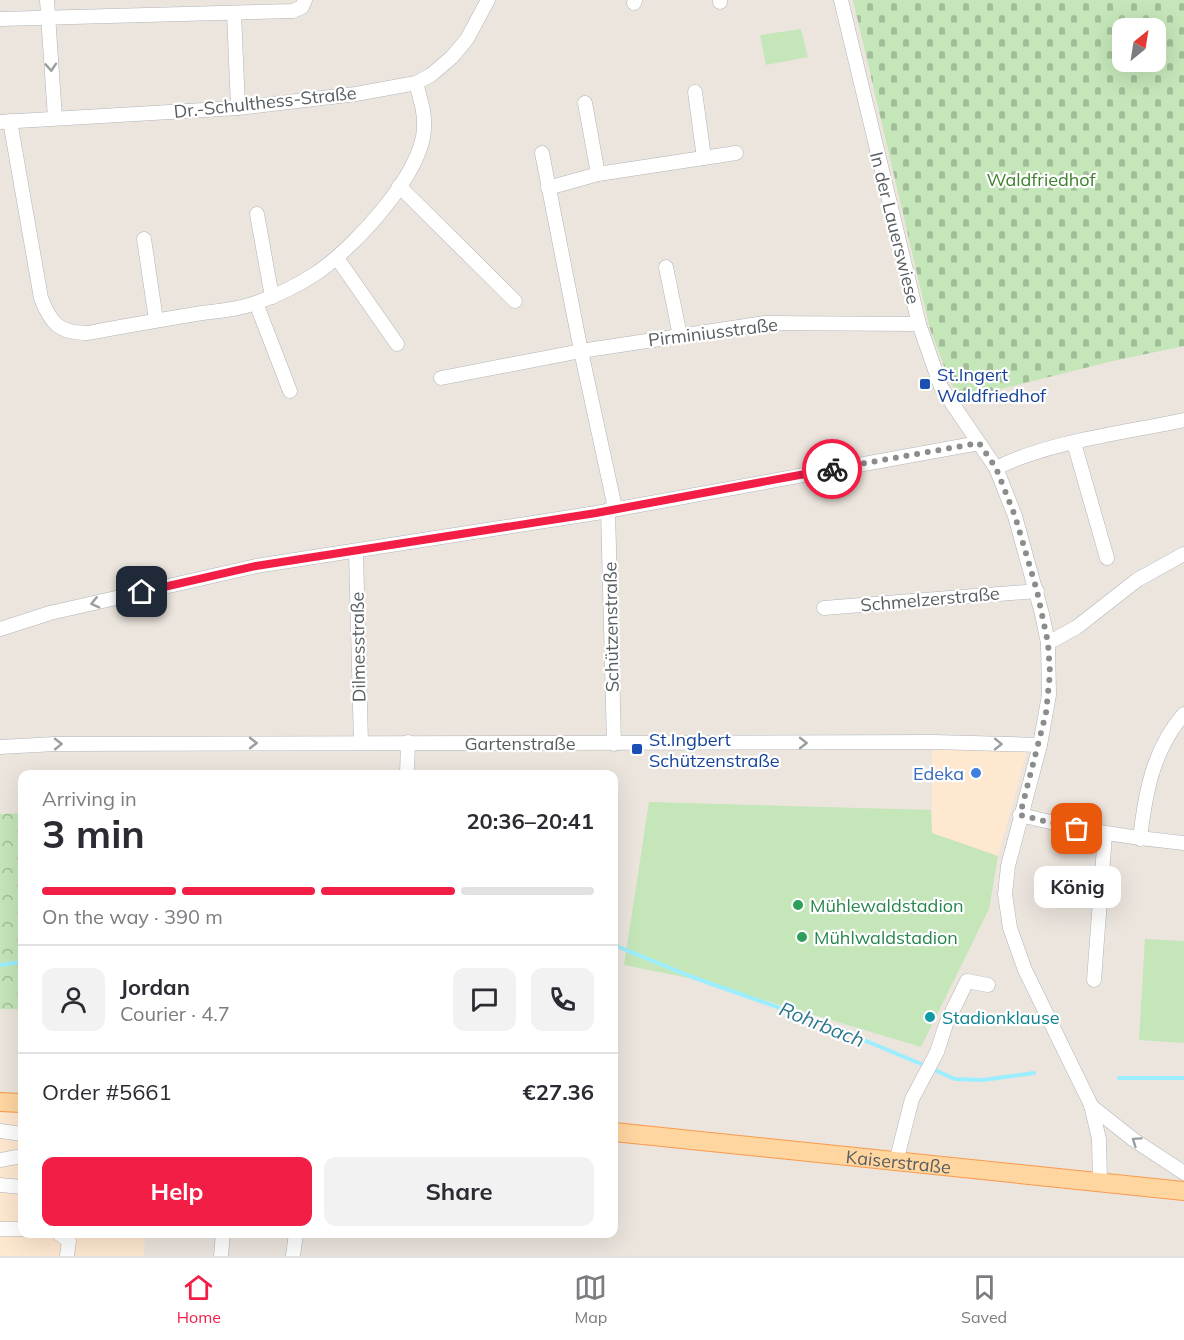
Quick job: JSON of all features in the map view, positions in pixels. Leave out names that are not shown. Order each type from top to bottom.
[{"type":"main road","points":[[0,1102],[18,1103]]},
{"type":"main road","name":"Kaiserstraße","points":[[618,1132],[1184,1191]]},
{"type":"street","points":[[47,0],[55,118]]},
{"type":"street","points":[[0,19],[293,10],[302,7],[305,0]]},
{"type":"street","name":"Dr.-Schulthess-Straße","points":[[5,121],[238,108],[356,94],[416,83],[431,75],[460,48],[480,19],[488,0]]},
{"type":"street","name":"In der Lauerswiese","points":[[841,0],[919,324],[941,387],[996,468],[1015,516],[1037,591],[1048,643],[1049,696],[1040,744],[1008,867],[1006,887],[1010,928],[1024,970],[1088,1099]]},
{"type":"street","points":[[234,13],[238,108]]},
{"type":"street","points":[[5,121],[41,298],[50,318],[56,325],[66,331],[88,333],[256,303],[315,274],[337,258],[382,210],[410,170],[424,129],[423,108],[416,83]]},
{"type":"street","points":[[695,92],[704,158]]},
{"type":"street","points":[[585,103],[598,174]]},
{"type":"street","name":"Schützenstraße","points":[[542,153],[611,509],[614,744]]},
{"type":"street","points":[[548,188],[598,174],[736,153]]},
{"type":"street","points":[[399,186],[515,300]]},
{"type":"street","points":[[257,214],[272,297]]},
{"type":"street","points":[[144,239],[156,320]]},
{"type":"street","points":[[337,258],[397,344]]},
{"type":"street","points":[[666,267],[681,336]]},
{"type":"street","points":[[256,303],[290,391]]},
{"type":"street","name":"Pirminiusstraße","points":[[441,378],[581,351],[765,323],[919,324]]},
{"type":"street","points":[[996,468],[1019,457],[1050,447],[1184,420]]},
{"type":"street","points":[[0,629],[50,613],[256,566],[356,552],[611,509],[979,443]]},
{"type":"street","points":[[1074,443],[1107,558]]},
{"type":"street","name":"Dilmesstraße","points":[[356,552],[361,743]]},
{"type":"street","points":[[1048,643],[1077,627],[1137,580],[1184,554]]},
{"type":"street","name":"Schmelzerstraße","points":[[824,608],[1037,591]]},
{"type":"street","points":[[1140,839],[1143,806],[1156,759],[1165,740],[1184,714]]},
{"type":"street","points":[[407,770],[408,742]]},
{"type":"street","name":"Gartenstraße","points":[[0,747],[55,744],[408,742],[1040,744]]},
{"type":"street","points":[[1020,815],[1105,834],[1184,843]]},
{"type":"street","points":[[1094,980],[1105,834]]},
{"type":"street","points":[[896,1162],[912,1099],[937,1052],[946,1023],[967,981],[988,985]]},
{"type":"street","points":[[1088,1099],[1134,1140],[1184,1173]]},
{"type":"street","points":[[1088,1099],[1099,1139],[1100,1181]]},
{"type":"street","points":[[0,1131],[18,1133]]},
{"type":"street","points":[[0,1160],[18,1157]]},
{"type":"street","points":[[0,1185],[18,1187]]},
{"type":"street","points":[[0,1229],[18,1229]]},
{"type":"street","points":[[65,1238],[69,1241],[68,1256]]},
{"type":"street","points":[[221,1256],[223,1238]]},
{"type":"street","points":[[293,1256],[295,1238]]},
{"type":"shaded area","points":[[1028,748],[998,856],[932,833],[932,750]]},
{"type":"shaded area","points":[[0,1106],[18,1106],[18,1238],[145,1238],[144,1256],[0,1256]]},
{"type":"green space","name":"Waldfriedhof","points":[[853,0],[1184,0],[1184,346],[1113,361],[961,399],[950,382],[930,329]]},
{"type":"green space","points":[[801,29],[808,57],[766,65],[760,35]]},
{"type":"green space","name":"Mühlwaldstadion","points":[[649,802],[931,810],[932,833],[998,856],[989,909],[921,1047],[694,979],[624,965]]},
{"type":"green space","points":[[18,813],[18,1009],[0,1009],[0,814]]},
{"type":"green space","points":[[1145,939],[1184,941],[1184,1043],[1139,1040]]},
{"type":"waterway","name":"Rohrbach","points":[[618,947],[692,977],[823,1023],[926,1066]]},
{"type":"waterway","name":"Rohrbach","points":[[0,965],[18,963]]},
{"type":"waterway","name":"Rohrbach","points":[[932,1069],[955,1079],[983,1080],[1034,1073]]},
{"type":"waterway","name":"Rohrbach","points":[[1119,1078],[1184,1078]]},
{"type":"way so far","points":[[832,469],[979,443],[996,468],[1015,516],[1037,591],[1048,643],[1049,696],[1040,744],[1020,815],[1077,829]]},
{"type":"place","name":"St.Ingert Waldfriedhof","points":[[925,384]]},
{"type":"place","name":"St.Ingbert Schützenstraße","points":[[637,749]]},
{"type":"place","name":"Edeka","points":[[976,773]]},
{"type":"place","name":"König","points":[[1077,829]]},
{"type":"place","name":"Mühlewaldstadion","points":[[798,905]]},
{"type":"place","name":"Mühlwaldstadion","points":[[802,937]]},
{"type":"place","name":"Stadionklause","points":[[930,1017]]},
{"type":"route","points":[[142,592],[256,566],[596,513],[832,469]]}]
